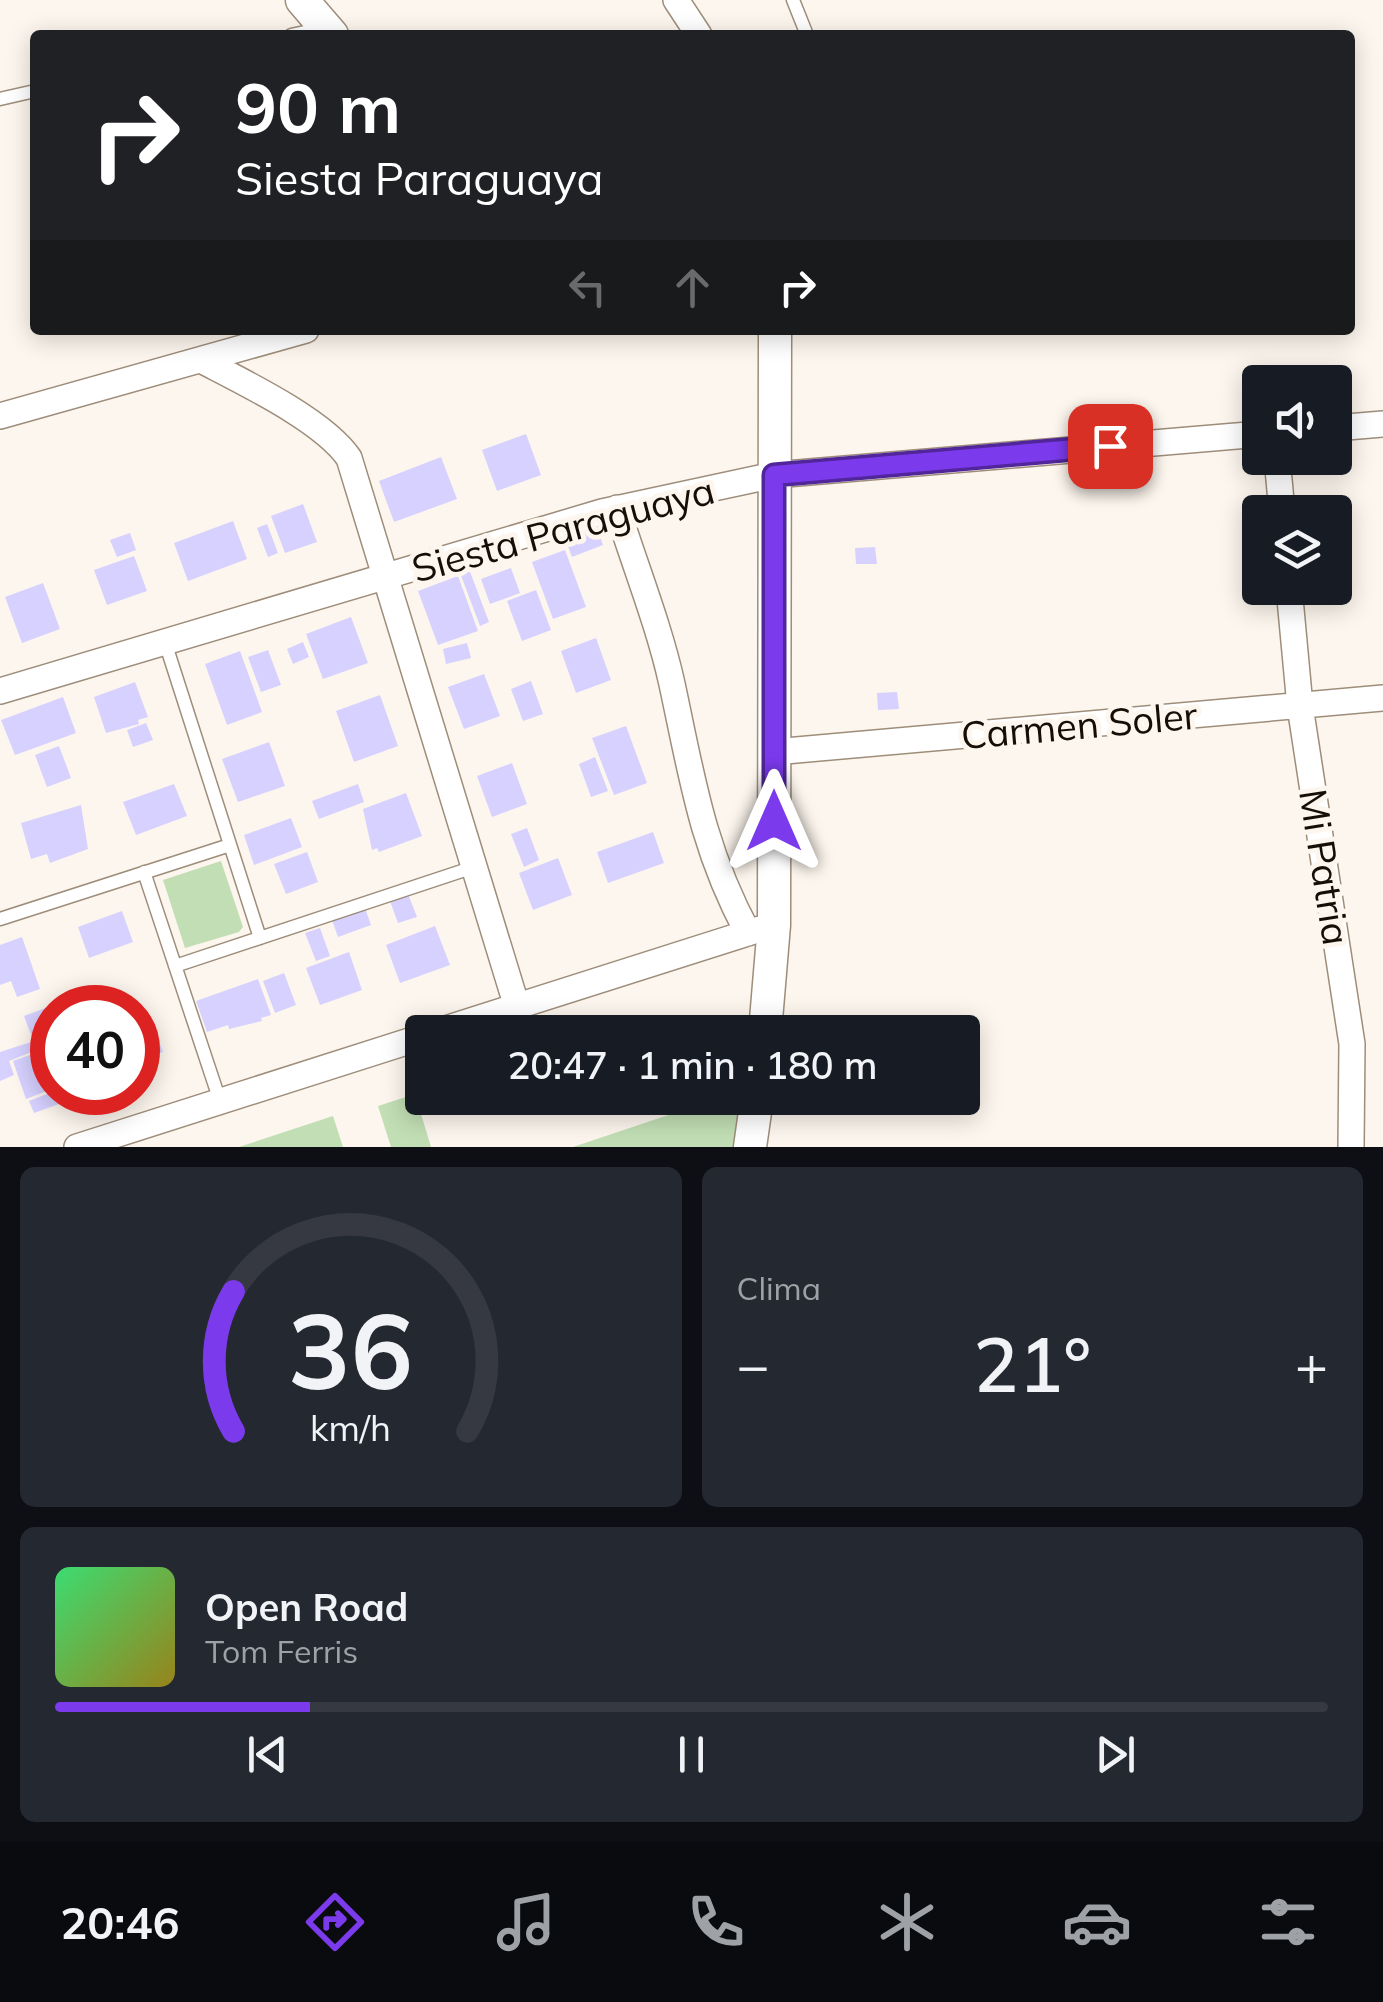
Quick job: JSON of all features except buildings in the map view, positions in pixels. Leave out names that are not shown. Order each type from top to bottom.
[{"type":"street","points":[[302,0],[328,30]]},
{"type":"street","points":[[676,0],[696,30]]},
{"type":"street","points":[[0,416],[288,335]]},
{"type":"street","points":[[765,1015],[761,929],[774,752],[775,335]]},
{"type":"street","points":[[201,360],[248,384],[339,444],[349,458],[517,1007]]},
{"type":"street","points":[[1352,427],[1383,424]]},
{"type":"street","name":"Siesta Paraguaya","points":[[0,691],[617,508],[774,475],[1242,436]]},
{"type":"street","points":[[617,508],[672,680],[688,771],[712,858],[761,929]]},
{"type":"street","name":"Mi Patria","points":[[1291,605],[1300,706],[1352,1044],[1351,1147]]},
{"type":"street","name":"Carmen Soler","points":[[774,752],[1383,698]]},
{"type":"street","points":[[491,1015],[761,929]]},
{"type":"street","points":[[77,1147],[405,1042]]},
{"type":"street","points":[[750,1147],[755,1115]]},
{"type":"lane","points":[[793,0],[805,30]]},
{"type":"lane","points":[[0,99],[30,93]]},
{"type":"lane","points":[[165,642],[260,938]]},
{"type":"lane","points":[[0,919],[230,844]]},
{"type":"lane","points":[[175,966],[474,867]]},
{"type":"lane","points":[[144,872],[220,1102]]},
{"type":"green space","points":[[221,861],[243,927],[239,932],[185,948],[163,880]]},
{"type":"green space","points":[[405,1097],[405,1115],[421,1115],[431,1147],[391,1147],[378,1106]]},
{"type":"green space","points":[[668,1115],[739,1115],[734,1147],[573,1147]]},
{"type":"green space","points":[[333,1116],[343,1147],[239,1147]]},
{"type":"route","points":[[774,821],[774,475],[1110,446]]}]
